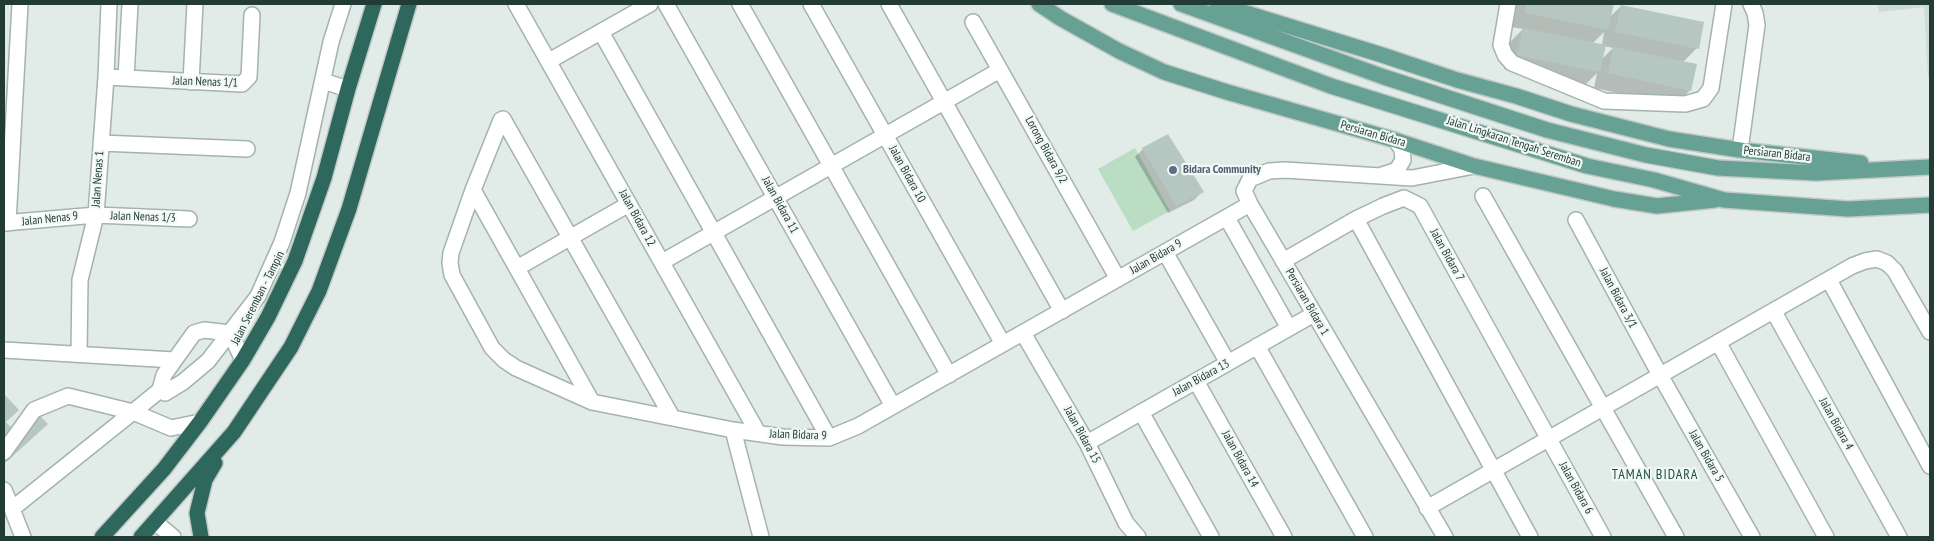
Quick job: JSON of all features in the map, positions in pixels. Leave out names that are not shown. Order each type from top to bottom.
[{"type":"highway","name":"Jalan Seremban - Tampin","points":[[102,537],[164,469],[200,422],[243,360],[268,317],[296,261],[324,178],[348,89],[374,4]]},
{"type":"highway","points":[[201,537],[197,513],[206,480],[234,432],[291,347],[319,290],[349,209],[409,4]]},
{"type":"highway","points":[[141,537],[234,432]]},
{"type":"main road","name":"Persiaran Bidara","points":[[1039,4],[1119,51],[1164,72],[1395,140],[1474,166],[1614,200],[1657,206],[1724,200]]},
{"type":"main road","name":"Jalan Lingkaran Tengah Seremban","points":[[1112,4],[1331,86],[1587,166],[1654,180],[1724,200],[1848,209],[1930,205]]},
{"type":"main road","name":"Jalan Lingkaran Tengah Seremban","points":[[1182,4],[1327,58],[1547,130],[1646,155],[1718,168],[1816,173],[1930,167]]},
{"type":"main road","name":"Persiaran Bidara","points":[[1217,4],[1457,80],[1572,114],[1669,139],[1740,150],[1908,168]]},
{"type":"street","points":[[6,223],[20,4]]},
{"type":"street","name":"Jalan Nenas 1","points":[[79,353],[80,280],[96,214],[106,77],[109,4]]},
{"type":"street","points":[[126,78],[130,4]]},
{"type":"street","points":[[191,82],[195,4]]},
{"type":"street","points":[[160,390],[165,393],[183,382],[208,361],[258,296],[282,242],[298,194],[331,42],[343,4]]},
{"type":"street","name":"Jalan Bidara 12","points":[[516,4],[758,433]]},
{"type":"street","points":[[549,61],[650,4]]},
{"type":"street","name":"Jalan Bidara 11","points":[[666,4],[893,406]]},
{"type":"street","points":[[740,4],[949,375]]},
{"type":"street","name":"Jalan Bidara 10","points":[[811,4],[1003,344]]},
{"type":"street","points":[[889,4],[1062,310]]},
{"type":"street","points":[[1508,4],[1501,45],[1505,55],[1512,63],[1604,100],[1685,104],[1703,99],[1711,88],[1724,4]]},
{"type":"street","points":[[1740,150],[1757,25],[1756,13],[1751,4]]},
{"type":"street","name":"Jalan Nenas 1/1","points":[[106,77],[242,84],[249,77],[252,15]]},
{"type":"street","name":"Lorong Bidara 9/2","points":[[973,22],[1118,279]]},
{"type":"street","points":[[601,32],[829,438]]},
{"type":"street","points":[[662,262],[1000,70]]},
{"type":"street","points":[[323,81],[348,89]]},
{"type":"street","name":"Jalan Bidara 9","points":[[571,237],[504,118],[501,120],[473,190],[451,252],[450,263],[452,276],[492,348],[504,360],[516,368],[592,402],[732,430],[783,437],[829,438],[858,426],[1250,204]]},
{"type":"street","points":[[1381,176],[1397,170],[1402,160],[1402,149],[1395,140]]},
{"type":"street","points":[[101,142],[247,149]]},
{"type":"street","name":"Persiaran Bidara 1","points":[[1445,537],[1244,191],[1250,179],[1269,171],[1285,170],[1412,178],[1474,166]]},
{"type":"street","points":[[473,190],[592,402]]},
{"type":"street","points":[[1482,196],[1676,537]]},
{"type":"street","name":"Jalan Bidara 7","points":[[1283,261],[1356,219],[1383,206],[1404,198],[1420,206],[1548,438]]},
{"type":"street","points":[[517,268],[629,204]]},
{"type":"street","name":"Jalan Nenas 9","points":[[6,223],[96,214]]},
{"type":"street","name":"Jalan Nenas 1/3","points":[[96,214],[189,219]]},
{"type":"street","points":[[1227,218],[1289,328]]},
{"type":"street","points":[[1356,219],[1530,537]]},
{"type":"street","name":"Jalan Bidara 3/1","points":[[1576,220],[1660,376]]},
{"type":"street","points":[[571,237],[672,417]]},
{"type":"street","points":[[1165,252],[1228,363]]},
{"type":"street","points":[[1428,508],[1852,266],[1865,261],[1877,259],[1887,263],[1895,271],[1930,332]]},
{"type":"street","points":[[1829,280],[1930,466]]},
{"type":"street","name":"Jalan Bidara 4","points":[[1774,312],[1899,537]]},
{"type":"street","name":"Jalan Bidara 13","points":[[1087,443],[1314,314]]},
{"type":"street","points":[[12,509],[160,390],[164,375],[194,333],[204,330],[230,333]]},
{"type":"street","points":[[230,333],[243,360]]},
{"type":"street","name":"Jalan Bidara 15","points":[[1024,333],[1087,443],[1126,523],[1138,537]]},
{"type":"street","points":[[1718,342],[1826,537]]},
{"type":"street","points":[[1258,346],[1365,537]]},
{"type":"street","points":[[4,350],[174,360]]},
{"type":"street","name":"Jalan Bidara 5","points":[[1660,376],[1752,537]]},
{"type":"street","name":"Jalan Bidara 14","points":[[1196,381],[1284,537]]},
{"type":"street","points":[[4,452],[34,410],[68,396],[133,412],[171,428],[200,422]]},
{"type":"street","points":[[1141,412],[1211,537]]},
{"type":"street","points":[[732,430],[761,537]]},
{"type":"street","name":"Jalan Bidara 6","points":[[1548,438],[1603,537]]},
{"type":"street","points":[[4,490],[23,537]]},
{"type":"street","points":[[155,522],[174,537]]},
{"type":"shaded area","points":[[1878,4],[1930,4],[1930,77],[1928,77],[1924,7],[1879,12]]},
{"type":"green space","points":[[1135,148],[1170,211],[1133,231],[1098,169]]},
{"type":"building","points":[[1526,4],[1614,4],[1608,30],[1525,13]]},
{"type":"building","points":[[1621,5],[1704,22],[1699,49],[1615,32]]},
{"type":"building","points":[[1523,28],[1606,45],[1600,72],[1517,55]]},
{"type":"building","points":[[1613,47],[1697,64],[1691,91],[1608,73]]},
{"type":"building","name":"Bidara Community","points":[[1168,134],[1204,192],[1176,206],[1142,148]]},
{"type":"building","points":[[4,394],[19,410],[6,422],[17,434],[38,414],[48,424],[4,464]]},
{"type":"place","name":"Bidara Community","points":[[1173,170]]},
{"type":"district","name":"TAMAN BIDARA","points":[[1655,475]]}]
